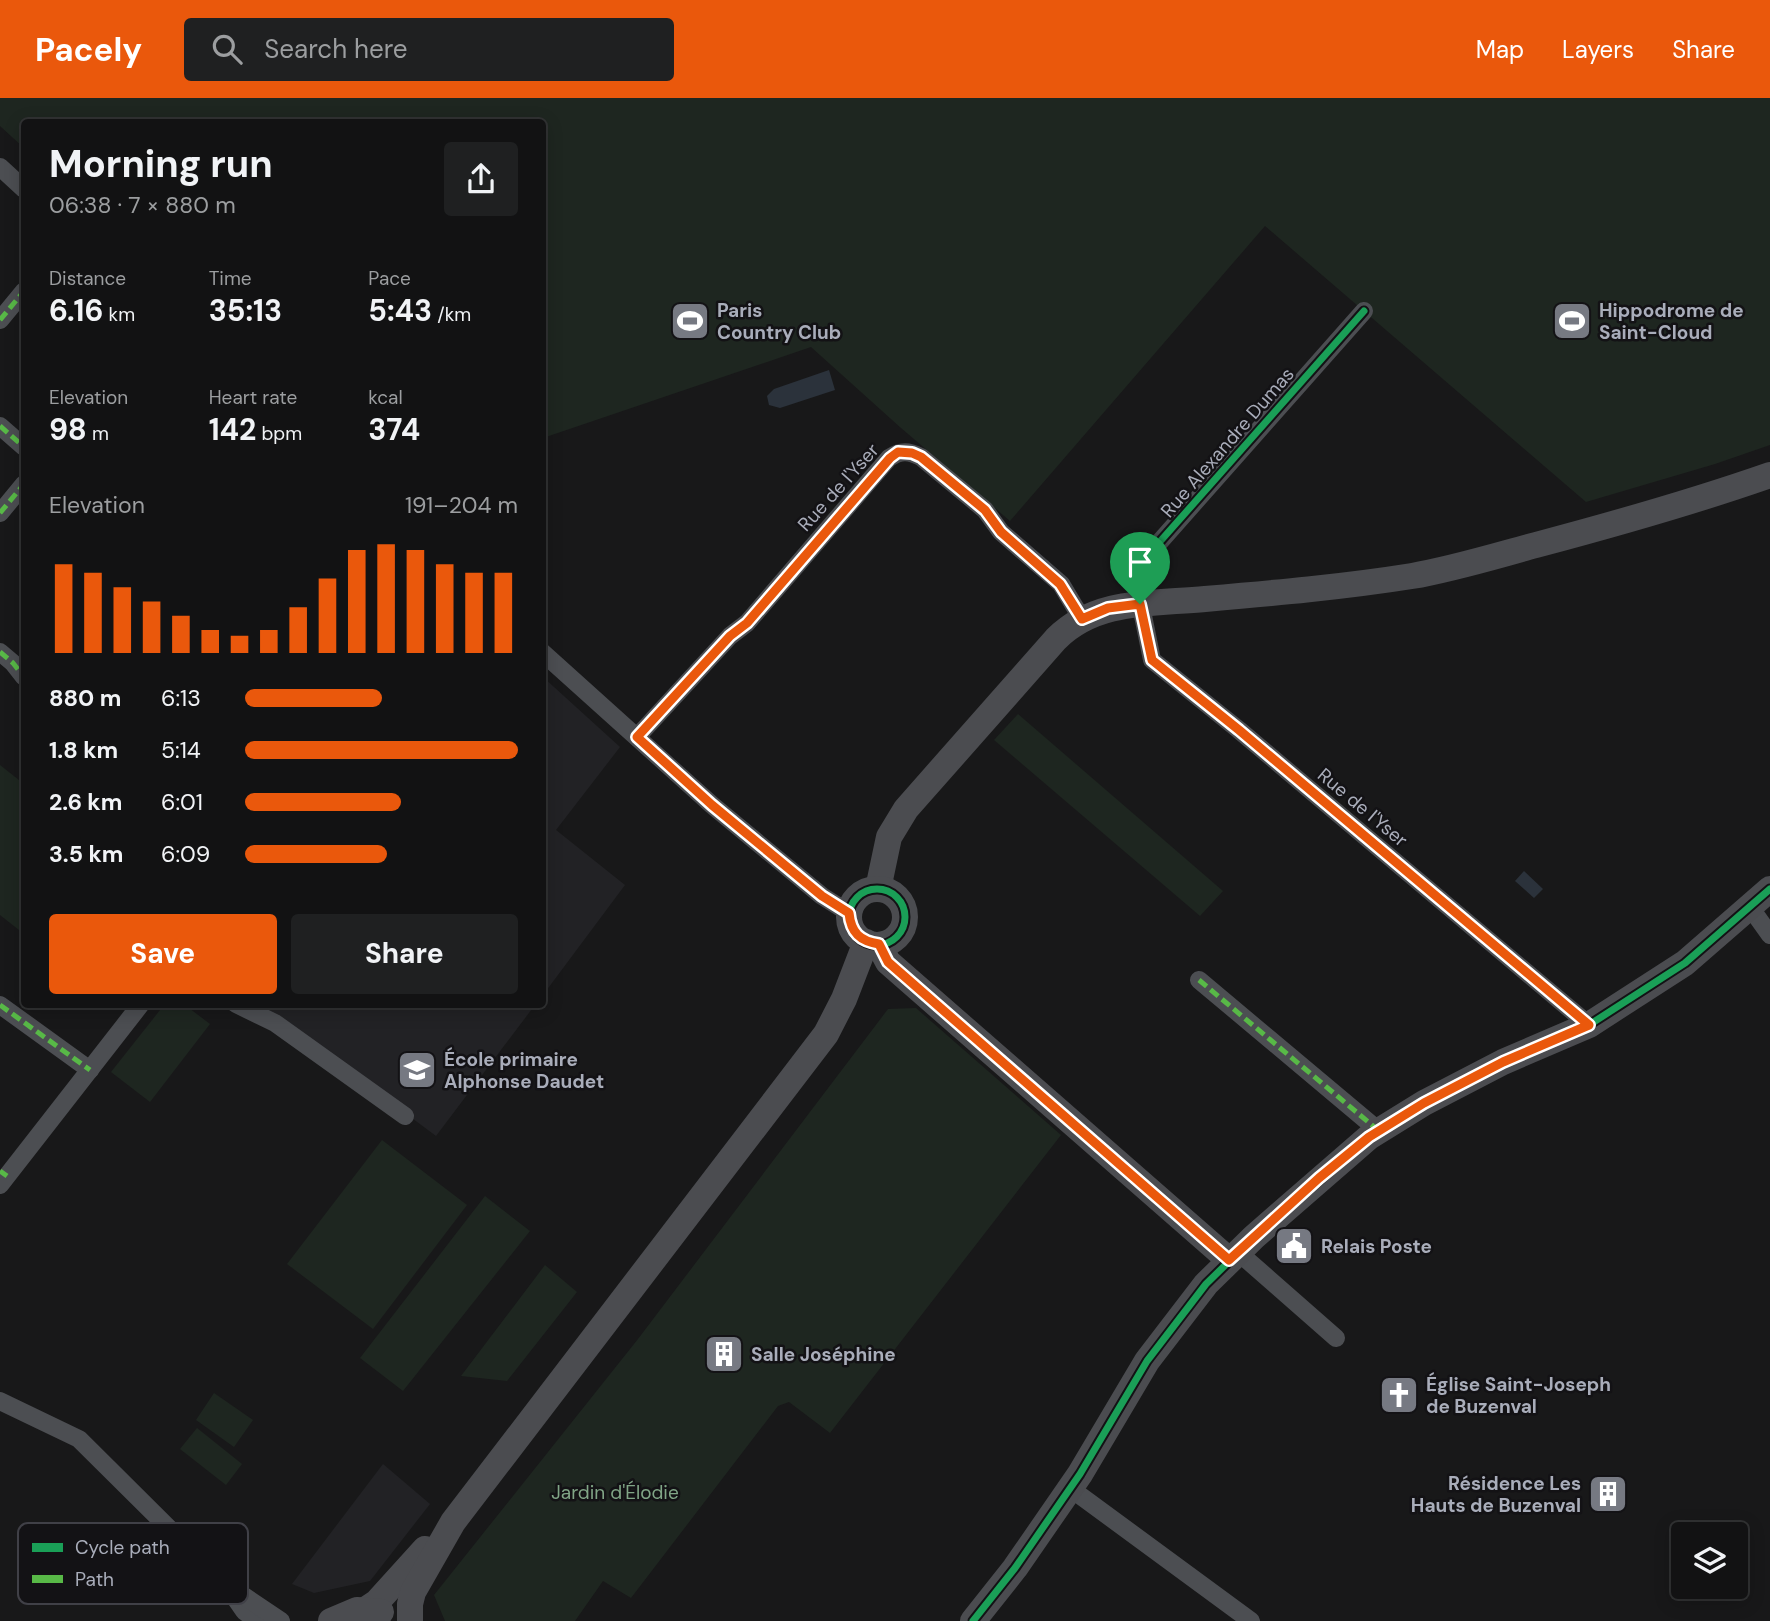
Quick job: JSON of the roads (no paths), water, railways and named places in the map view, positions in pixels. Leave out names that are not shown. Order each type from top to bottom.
[{"type":"main road","points":[[878,889],[889,837],[906,810],[1048,647],[1082,619],[1108,608],[1329,588],[1413,575],[1464,564],[1683,505],[1770,475]]},
{"type":"main road","points":[[872,943],[889,942],[903,926],[905,916],[902,906],[897,897],[888,891],[878,889],[859,895],[852,903],[850,925],[856,935],[872,943],[888,962],[1129,1172],[1234,1256]]},
{"type":"main road","points":[[973,1621],[1015,1568],[1080,1474],[1147,1361],[1206,1284],[1234,1256],[1319,1178],[1378,1131],[1424,1103],[1503,1062],[1589,1025],[1685,963],[1770,889]]},
{"type":"main road","points":[[410,1621],[413,1592],[453,1522],[825,1034],[872,943]]},
{"type":"main road","points":[[365,1610],[377,1602],[453,1522]]},
{"type":"main road","points":[[331,1621],[350,1612],[365,1610],[384,1612],[402,1621]]},
{"type":"street","points":[[0,167],[21,186]]},
{"type":"street","points":[[0,320],[21,295]]},
{"type":"street","name":"Rue Alexandre Dumas","points":[[1140,604],[1138,586],[1141,564],[1364,311]]},
{"type":"street","points":[[0,426],[21,444]]},
{"type":"street","name":"Rue de l'Yser","points":[[637,737],[730,636],[747,623],[898,452],[921,457],[985,510],[1001,532],[1060,584],[1082,619]]},
{"type":"street","points":[[0,513],[21,488]]},
{"type":"street","name":"Rue de l'Yser","points":[[1140,604],[1152,660],[1589,1025]]},
{"type":"street","points":[[0,652],[21,673]]},
{"type":"street","points":[[546,656],[712,805],[822,896],[849,913]]},
{"type":"street","points":[[1750,907],[1770,935]]},
{"type":"street","points":[[1199,980],[1378,1131]]},
{"type":"street","points":[[0,1005],[90,1070]]},
{"type":"street","points":[[2,1177],[138,1008]]},
{"type":"street","points":[[244,1008],[275,1023],[405,1116]]},
{"type":"street","points":[[1234,1256],[1336,1338]]},
{"type":"street","points":[[0,1401],[79,1439],[164,1523]]},
{"type":"street","points":[[1070,1488],[1251,1621]]},
{"type":"street","points":[[248,1599],[281,1621]]},
{"type":"street","points":[[239,1604],[257,1621]]},
{"type":"place","name":"Paris Country Club","points":[[690,321]]},
{"type":"place","name":"Hippodrome de Saint-Cloud","points":[[1572,321]]},
{"type":"place","name":"École primaire Alphonse Daudet","points":[[417,1070]]},
{"type":"place","name":"Relais Poste","points":[[1294,1246]]},
{"type":"place","name":"Salle Joséphine","points":[[724,1354]]},
{"type":"place","name":"Église Saint-Joseph de Buzenval","points":[[1399,1395]]},
{"type":"place","name":"Résidence Les Hauts de Buzenval","points":[[1608,1494]]},
{"type":"park label","name":"Jardin d'Élodie","points":[[615,1492]]}]
